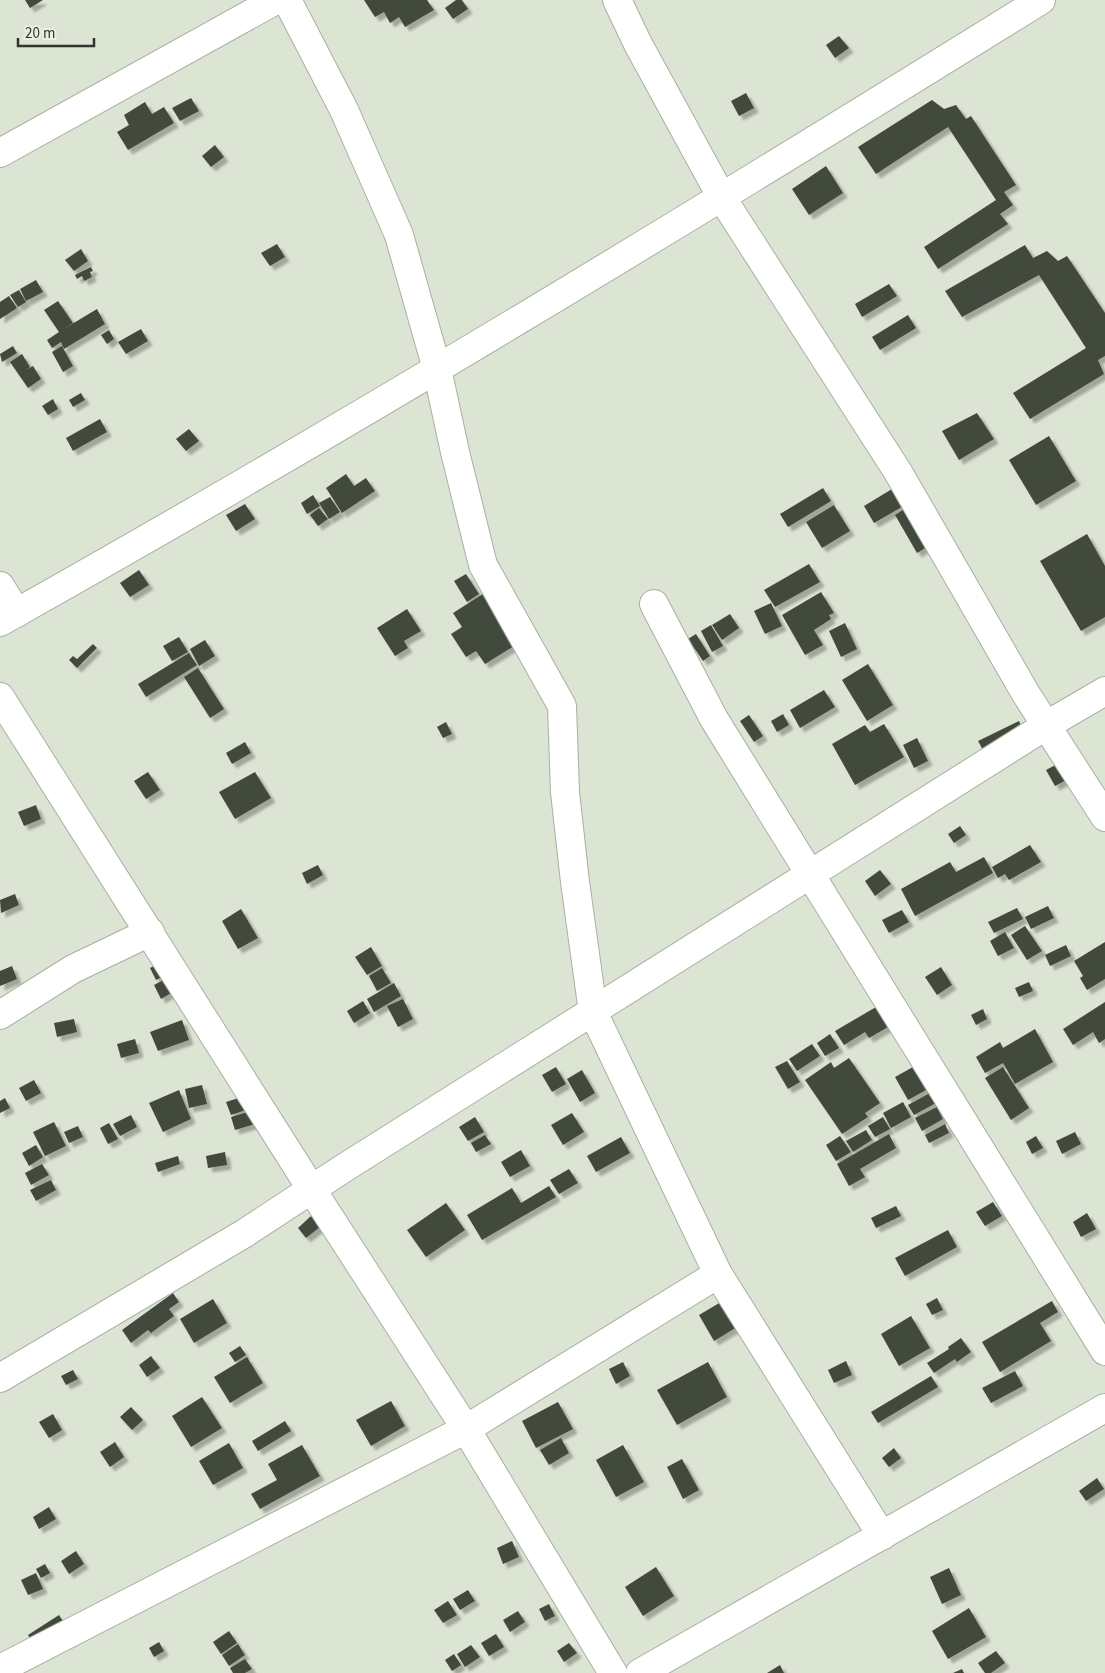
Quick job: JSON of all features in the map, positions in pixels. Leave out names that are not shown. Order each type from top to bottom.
[{"type":"street","points":[[0,153],[276,0]]},
{"type":"street","points":[[287,0],[344,110],[399,235],[437,369],[483,565],[562,706],[565,792],[593,1012],[718,1274],[882,1536]]},
{"type":"street","points":[[617,0],[638,44],[722,198],[898,472],[1016,678],[1105,817]]},
{"type":"street","points":[[0,586],[8,618],[437,369],[722,198],[1041,0]]},
{"type":"street","points":[[654,604],[714,719],[1105,1351]]},
{"type":"street","points":[[0,1378],[237,1238],[1047,724],[1105,691]]},
{"type":"street","points":[[0,697],[312,1190],[466,1429],[613,1673]]},
{"type":"street","points":[[0,1015],[73,969],[150,932]]},
{"type":"street","points":[[0,1669],[466,1429],[718,1274]]},
{"type":"street","points":[[640,1673],[1105,1408]]},
{"type":"building","points":[[25,0],[43,0],[30,8]]},
{"type":"building","points":[[364,0],[427,0],[434,10],[405,27],[399,17],[390,23],[384,12],[375,17]]},
{"type":"building","points":[[456,0],[462,0],[468,9],[453,19],[445,8]]},
{"type":"building","points":[[839,36],[849,48],[835,58],[826,45]]},
{"type":"building","points":[[746,93],[754,108],[739,116],[731,101]]},
{"type":"building","points":[[191,98],[199,111],[180,121],[172,108]]},
{"type":"building","points":[[932,100],[944,109],[956,105],[966,119],[971,116],[1016,185],[1004,192],[1013,205],[1000,214],[1008,224],[938,269],[924,247],[996,200],[948,127],[876,174],[858,147]]},
{"type":"building","points":[[145,102],[152,114],[164,107],[174,123],[128,150],[117,132],[129,125],[124,115]]},
{"type":"building","points":[[215,145],[224,157],[211,167],[202,156]]},
{"type":"building","points":[[826,166],[843,193],[809,215],[792,189]]},
{"type":"building","points":[[277,244],[285,257],[270,266],[261,253]]},
{"type":"building","points":[[1025,245],[1033,258],[1047,251],[1058,261],[1067,256],[1105,313],[1105,356],[1098,360],[1104,374],[1030,419],[1013,393],[1086,348],[1039,275],[962,317],[945,291]]},
{"type":"building","points":[[81,249],[88,261],[74,271],[65,260]]},
{"type":"building","points":[[91,267],[93,271],[90,272],[92,277],[84,281],[82,276],[77,279],[75,275]]},
{"type":"building","points":[[36,280],[43,292],[26,301],[20,289]]},
{"type":"building","points":[[889,284],[897,296],[862,317],[855,304]]},
{"type":"building","points":[[19,290],[26,302],[18,307],[10,295]]},
{"type":"building","points":[[9,296],[17,308],[0,319],[0,302]]},
{"type":"building","points":[[58,301],[73,323],[62,330],[97,309],[105,324],[64,349],[61,342],[52,348],[47,340],[59,332],[44,310]]},
{"type":"building","points":[[908,315],[916,328],[880,350],[872,337]]},
{"type":"building","points":[[141,329],[148,341],[126,354],[118,342]]},
{"type":"building","points":[[109,330],[114,339],[107,344],[101,335]]},
{"type":"building","points":[[13,346],[17,353],[2,362],[0,354]]},
{"type":"building","points":[[62,346],[73,366],[63,372],[52,352]]},
{"type":"building","points":[[22,354],[30,367],[26,370],[33,366],[41,379],[28,388],[10,362]]},
{"type":"building","points":[[81,393],[85,400],[73,407],[69,400]]},
{"type":"building","points":[[53,399],[58,409],[48,415],[42,406]]},
{"type":"building","points":[[977,413],[994,439],[959,460],[942,431]]},
{"type":"building","points":[[100,419],[107,432],[73,451],[66,438]]},
{"type":"building","points":[[189,429],[199,441],[186,451],[176,439]]},
{"type":"building","points":[[1049,436],[1076,481],[1036,505],[1009,460]]},
{"type":"building","points":[[346,474],[354,486],[366,478],[375,491],[342,513],[326,488]]},
{"type":"building","points":[[897,486],[907,504],[874,523],[864,506]]},
{"type":"building","points":[[823,488],[831,501],[788,527],[780,514]]},
{"type":"building","points":[[313,495],[320,506],[307,514],[301,503]]},
{"type":"building","points":[[330,497],[340,512],[329,519],[319,503]]},
{"type":"building","points":[[245,504],[255,519],[236,531],[226,515]]},
{"type":"building","points":[[834,505],[850,531],[822,548],[806,522]]},
{"type":"building","points":[[909,506],[932,544],[917,553],[895,515]]},
{"type":"building","points":[[319,508],[328,519],[318,526],[310,515]]},
{"type":"building","points":[[1087,534],[1105,566],[1105,617],[1081,631],[1040,561]]},
{"type":"building","points":[[809,564],[820,582],[775,607],[764,590]]},
{"type":"building","points":[[139,570],[149,585],[130,597],[120,583]]},
{"type":"building","points":[[466,574],[479,594],[467,602],[454,581]]},
{"type":"building","points":[[486,592],[519,643],[485,664],[476,651],[466,657],[451,634],[462,627],[453,613]]},
{"type":"building","points":[[821,592],[834,613],[829,615],[831,619],[814,630],[823,645],[805,655],[782,615]]},
{"type":"building","points":[[771,603],[782,626],[765,634],[754,611]]},
{"type":"building","points":[[407,609],[421,631],[404,641],[408,648],[395,656],[377,628]]},
{"type":"building","points":[[730,614],[739,628],[722,640],[712,625]]},
{"type":"building","points":[[845,623],[857,649],[841,657],[829,631]]},
{"type":"building","points":[[711,625],[723,646],[712,652],[701,631]]},
{"type":"building","points":[[696,634],[710,656],[703,661],[688,639]]},
{"type":"building","points":[[179,637],[188,652],[172,661],[163,646]]},
{"type":"building","points":[[205,640],[215,656],[199,666],[190,649]]},
{"type":"building","points":[[93,644],[97,648],[77,668],[69,660],[73,656],[77,659]]},
{"type":"building","points":[[189,653],[197,665],[146,697],[138,684]]},
{"type":"building","points":[[868,664],[893,705],[867,721],[842,680]]},
{"type":"building","points":[[198,668],[224,709],[210,718],[184,677]]},
{"type":"building","points":[[824,690],[835,707],[800,728],[790,710]]},
{"type":"building","points":[[783,714],[789,725],[777,732],[771,721]]},
{"type":"building","points":[[749,715],[763,736],[754,742],[740,721]]},
{"type":"building","points":[[1019,721],[1023,730],[983,750],[978,741]]},
{"type":"building","points":[[446,722],[452,734],[443,738],[437,727]]},
{"type":"building","points":[[884,724],[904,757],[855,785],[832,744],[865,725],[870,732]]},
{"type":"building","points":[[917,738],[928,761],[914,768],[903,745]]},
{"type":"building","points":[[245,742],[251,753],[232,764],[226,753]]},
{"type":"building","points":[[1063,761],[1072,777],[1055,786],[1046,770]]},
{"type":"building","points":[[148,772],[160,790],[146,799],[134,781]]},
{"type":"building","points":[[255,772],[271,798],[235,819],[219,792]]},
{"type":"building","points":[[36,805],[41,819],[24,826],[18,812]]},
{"type":"building","points":[[960,826],[966,835],[954,843],[948,834]]},
{"type":"building","points":[[1030,845],[1041,862],[1009,880],[1005,874],[998,878],[992,867]]},
{"type":"building","points":[[984,857],[993,873],[915,916],[901,889],[950,862],[956,872]]},
{"type":"building","points":[[318,865],[323,875],[307,884],[302,873]]},
{"type":"building","points":[[880,870],[891,884],[875,896],[865,881]]},
{"type":"building","points":[[15,894],[19,905],[1,913],[0,900]]},
{"type":"building","points":[[1048,906],[1054,918],[1031,929],[1025,917]]},
{"type":"building","points":[[1017,908],[1023,919],[994,933],[988,922]]},
{"type":"building","points":[[241,909],[258,938],[238,949],[222,921]]},
{"type":"building","points":[[902,910],[909,922],[889,933],[882,920]]},
{"type":"building","points":[[1025,926],[1042,951],[1027,960],[1011,935]]},
{"type":"building","points":[[1005,932],[1014,948],[998,956],[990,941]]},
{"type":"building","points":[[1105,942],[1105,979],[1087,990],[1080,978],[1083,976],[1074,961]]},
{"type":"building","points":[[1066,945],[1071,956],[1050,966],[1045,955]]},
{"type":"building","points":[[371,947],[382,966],[367,975],[355,957]]},
{"type":"building","points":[[162,962],[168,974],[156,980],[150,968]]},
{"type":"building","points":[[12,966],[17,979],[0,986],[0,971]]},
{"type":"building","points":[[941,967],[952,985],[937,995],[925,977]]},
{"type":"building","points":[[382,968],[391,983],[377,991],[369,976]]},
{"type":"building","points":[[171,976],[178,989],[161,999],[154,985]]},
{"type":"building","points":[[1029,982],[1033,991],[1019,997],[1015,988]]},
{"type":"building","points":[[394,983],[401,996],[374,1012],[367,999]]},
{"type":"building","points":[[403,999],[413,1019],[398,1027],[387,1006]]},
{"type":"building","points":[[363,1001],[370,1013],[354,1023],[347,1011]]},
{"type":"building","points":[[1105,1002],[1105,1039],[1099,1043],[1093,1032],[1073,1045],[1063,1029]]},
{"type":"building","points":[[876,1007],[888,1027],[869,1038],[865,1032],[844,1045],[835,1031]]},
{"type":"building","points":[[983,1009],[987,1019],[976,1025],[971,1015]]},
{"type":"building","points":[[74,1019],[77,1032],[57,1037],[54,1023]]},
{"type":"building","points":[[182,1020],[189,1040],[158,1051],[150,1032]]},
{"type":"building","points":[[1035,1029],[1053,1062],[1015,1084],[1003,1063],[985,1073],[976,1057],[1000,1042],[1003,1048]]},
{"type":"building","points":[[830,1034],[839,1048],[825,1056],[817,1043]]},
{"type":"building","points":[[135,1039],[139,1053],[121,1058],[117,1044]]},
{"type":"building","points":[[812,1044],[820,1056],[797,1071],[789,1059]]},
{"type":"building","points":[[849,1058],[880,1103],[865,1113],[868,1117],[842,1134],[805,1080],[831,1062],[834,1068]]},
{"type":"building","points":[[787,1061],[800,1082],[788,1089],[775,1067]]},
{"type":"building","points":[[556,1067],[566,1084],[552,1092],[542,1075]]},
{"type":"building","points":[[913,1067],[926,1090],[908,1100],[895,1077]]},
{"type":"building","points":[[1003,1067],[1029,1108],[1011,1120],[985,1078]]},
{"type":"building","points":[[582,1070],[595,1093],[580,1102],[567,1079]]},
{"type":"building","points":[[34,1080],[41,1093],[26,1101],[19,1088]]},
{"type":"building","points":[[202,1085],[207,1104],[189,1108],[185,1089]]},
{"type":"building","points":[[179,1090],[191,1119],[163,1132],[149,1103]]},
{"type":"building","points":[[930,1093],[936,1103],[914,1115],[908,1105]]},
{"type":"building","points":[[245,1096],[249,1109],[231,1115],[226,1102]]},
{"type":"building","points":[[5,1098],[10,1108],[0,1113],[0,1101]]},
{"type":"building","points":[[903,1102],[911,1117],[891,1128],[883,1113]]},
{"type":"building","points":[[937,1107],[943,1119],[922,1131],[915,1118]]},
{"type":"building","points":[[251,1111],[255,1124],[235,1130],[231,1117]]},
{"type":"building","points":[[572,1113],[584,1132],[563,1145],[551,1125]]},
{"type":"building","points":[[131,1115],[137,1127],[120,1136],[113,1124]]},
{"type":"building","points":[[475,1117],[484,1132],[468,1141],[459,1127]]},
{"type":"building","points":[[883,1117],[890,1129],[875,1137],[868,1126]]},
{"type":"building","points":[[54,1122],[66,1146],[45,1156],[33,1132]]},
{"type":"building","points":[[109,1123],[118,1139],[108,1144],[100,1128]]},
{"type":"building","points":[[945,1124],[949,1133],[929,1143],[925,1135]]},
{"type":"building","points":[[78,1126],[83,1137],[69,1143],[64,1132]]},
{"type":"building","points":[[866,1130],[872,1140],[853,1152],[846,1141]]},
{"type":"building","points":[[1075,1132],[1081,1144],[1062,1154],[1056,1141]]},
{"type":"building","points":[[889,1134],[896,1148],[860,1169],[865,1177],[849,1186],[837,1164]]},
{"type":"building","points":[[485,1135],[491,1144],[476,1152],[471,1143]]},
{"type":"building","points":[[840,1136],[851,1152],[836,1161],[826,1145]]},
{"type":"building","points":[[1036,1136],[1043,1148],[1032,1154],[1026,1142]]},
{"type":"building","points":[[621,1137],[630,1153],[596,1172],[587,1156]]},
{"type":"building","points":[[36,1145],[43,1157],[29,1166],[22,1153]]},
{"type":"building","points":[[521,1150],[530,1166],[510,1177],[501,1162]]},
{"type":"building","points":[[225,1152],[227,1165],[208,1168],[206,1156]]},
{"type":"building","points":[[178,1156],[180,1164],[158,1172],[155,1163]]},
{"type":"building","points":[[42,1164],[49,1175],[31,1185],[25,1173]]},
{"type":"building","points":[[569,1169],[578,1183],[559,1194],[550,1180]]},
{"type":"building","points":[[51,1180],[56,1190],[36,1201],[30,1190]]},
{"type":"building","points":[[549,1186],[556,1197],[482,1240],[467,1215],[512,1188],[521,1203]]},
{"type":"building","points":[[993,1202],[1002,1216],[985,1226],[976,1212]]},
{"type":"building","points":[[446,1203],[465,1230],[426,1257],[407,1230]]},
{"type":"building","points":[[896,1206],[901,1216],[876,1228],[871,1218]]},
{"type":"building","points":[[1087,1213],[1096,1229],[1081,1237],[1073,1222]]},
{"type":"building","points":[[311,1216],[320,1227],[306,1238],[298,1228]]},
{"type":"building","points":[[948,1230],[957,1247],[905,1276],[895,1258]]},
{"type":"building","points":[[173,1293],[179,1302],[169,1309],[174,1316],[151,1333],[148,1330],[131,1343],[122,1330]]},
{"type":"building","points":[[937,1298],[943,1310],[932,1315],[926,1304]]},
{"type":"building","points":[[213,1299],[227,1323],[194,1343],[180,1319]]},
{"type":"building","points":[[1052,1301],[1058,1312],[1040,1323],[1051,1341],[1000,1372],[982,1342]]},
{"type":"building","points":[[721,1302],[737,1327],[714,1341],[699,1315]]},
{"type":"building","points":[[911,1316],[930,1348],[899,1366],[881,1334]]},
{"type":"building","points":[[961,1338],[971,1352],[957,1362],[955,1359],[934,1373],[927,1363],[949,1349],[948,1347]]},
{"type":"building","points":[[240,1346],[246,1355],[235,1362],[229,1353]]},
{"type":"building","points":[[151,1356],[160,1368],[147,1377],[139,1365]]},
{"type":"building","points":[[247,1357],[263,1383],[230,1403],[214,1377]]},
{"type":"building","points":[[846,1361],[852,1375],[834,1383],[828,1370]]},
{"type":"building","points":[[623,1362],[630,1376],[616,1384],[609,1369]]},
{"type":"building","points":[[708,1362],[727,1397],[677,1425],[657,1390]]},
{"type":"building","points":[[73,1370],[78,1379],[66,1385],[61,1376]]},
{"type":"building","points":[[1015,1371],[1023,1386],[991,1403],[982,1388]]},
{"type":"building","points":[[931,1376],[938,1387],[878,1423],[871,1412]]},
{"type":"building","points":[[202,1397],[222,1428],[191,1447],[172,1416]]},
{"type":"building","points":[[391,1401],[405,1426],[371,1446],[356,1420]]},
{"type":"building","points":[[558,1402],[573,1429],[536,1448],[522,1421]]},
{"type":"building","points":[[131,1407],[143,1420],[132,1430],[120,1417]]},
{"type":"building","points":[[53,1414],[62,1430],[49,1438],[39,1422]]},
{"type":"building","points":[[285,1421],[291,1431],[258,1451],[252,1441]]},
{"type":"building","points":[[561,1438],[569,1453],[549,1465],[540,1450]]},
{"type":"building","points":[[115,1442],[124,1457],[110,1467],[100,1452]]},
{"type":"building","points":[[229,1443],[243,1468],[213,1485],[199,1461]]},
{"type":"building","points":[[302,1445],[320,1476],[260,1509],[251,1494],[277,1480],[268,1464]]},
{"type":"building","points":[[623,1445],[644,1482],[616,1497],[596,1460]]},
{"type":"building","points":[[894,1448],[901,1458],[889,1467],[882,1458]]},
{"type":"building","points":[[682,1459],[699,1490],[683,1499],[667,1467]]},
{"type":"building","points":[[1097,1478],[1104,1489],[1086,1501],[1079,1491]]},
{"type":"building","points":[[49,1507],[56,1519],[39,1529],[33,1517]]},
{"type":"building","points":[[512,1541],[519,1557],[503,1564],[497,1548]]},
{"type":"building","points":[[76,1551],[84,1564],[69,1574],[61,1561]]},
{"type":"building","points":[[45,1564],[50,1573],[41,1578],[36,1569]]},
{"type":"building","points":[[656,1567],[674,1596],[643,1616],[625,1587]]},
{"type":"building","points":[[949,1568],[961,1595],[942,1604],[930,1577]]},
{"type":"building","points":[[36,1573],[43,1589],[28,1595],[21,1580]]},
{"type":"building","points":[[468,1590],[475,1601],[460,1610],[453,1599]]},
{"type":"building","points":[[448,1601],[457,1615],[443,1623],[434,1610]]},
{"type":"building","points":[[549,1604],[555,1616],[545,1621],[539,1609]]},
{"type":"building","points":[[969,1608],[986,1637],[948,1659],[932,1631]]},
{"type":"building","points":[[518,1611],[525,1622],[510,1632],[503,1620]]},
{"type":"building","points":[[59,1615],[67,1627],[35,1647],[28,1635]]},
{"type":"building","points":[[229,1631],[237,1643],[221,1654],[213,1642]]},
{"type":"building","points":[[496,1634],[504,1647],[489,1656],[481,1643]]},
{"type":"building","points":[[159,1642],[164,1651],[154,1657],[149,1648]]},
{"type":"building","points":[[569,1643],[577,1653],[564,1662],[557,1651]]},
{"type":"building","points":[[238,1644],[245,1655],[229,1666],[222,1655]]},
{"type":"building","points":[[471,1645],[480,1657],[465,1667],[457,1654]]},
{"type":"building","points":[[996,1651],[1005,1663],[991,1673],[985,1673],[978,1663]]},
{"type":"building","points":[[454,1654],[461,1665],[452,1671],[445,1660]]},
{"type":"building","points":[[245,1659],[252,1669],[245,1673],[233,1673],[230,1668]]},
{"type":"building","points":[[780,1665],[784,1673],[767,1673]]},
{"type":"building","points":[[962,1669],[964,1673],[953,1673]]}]
